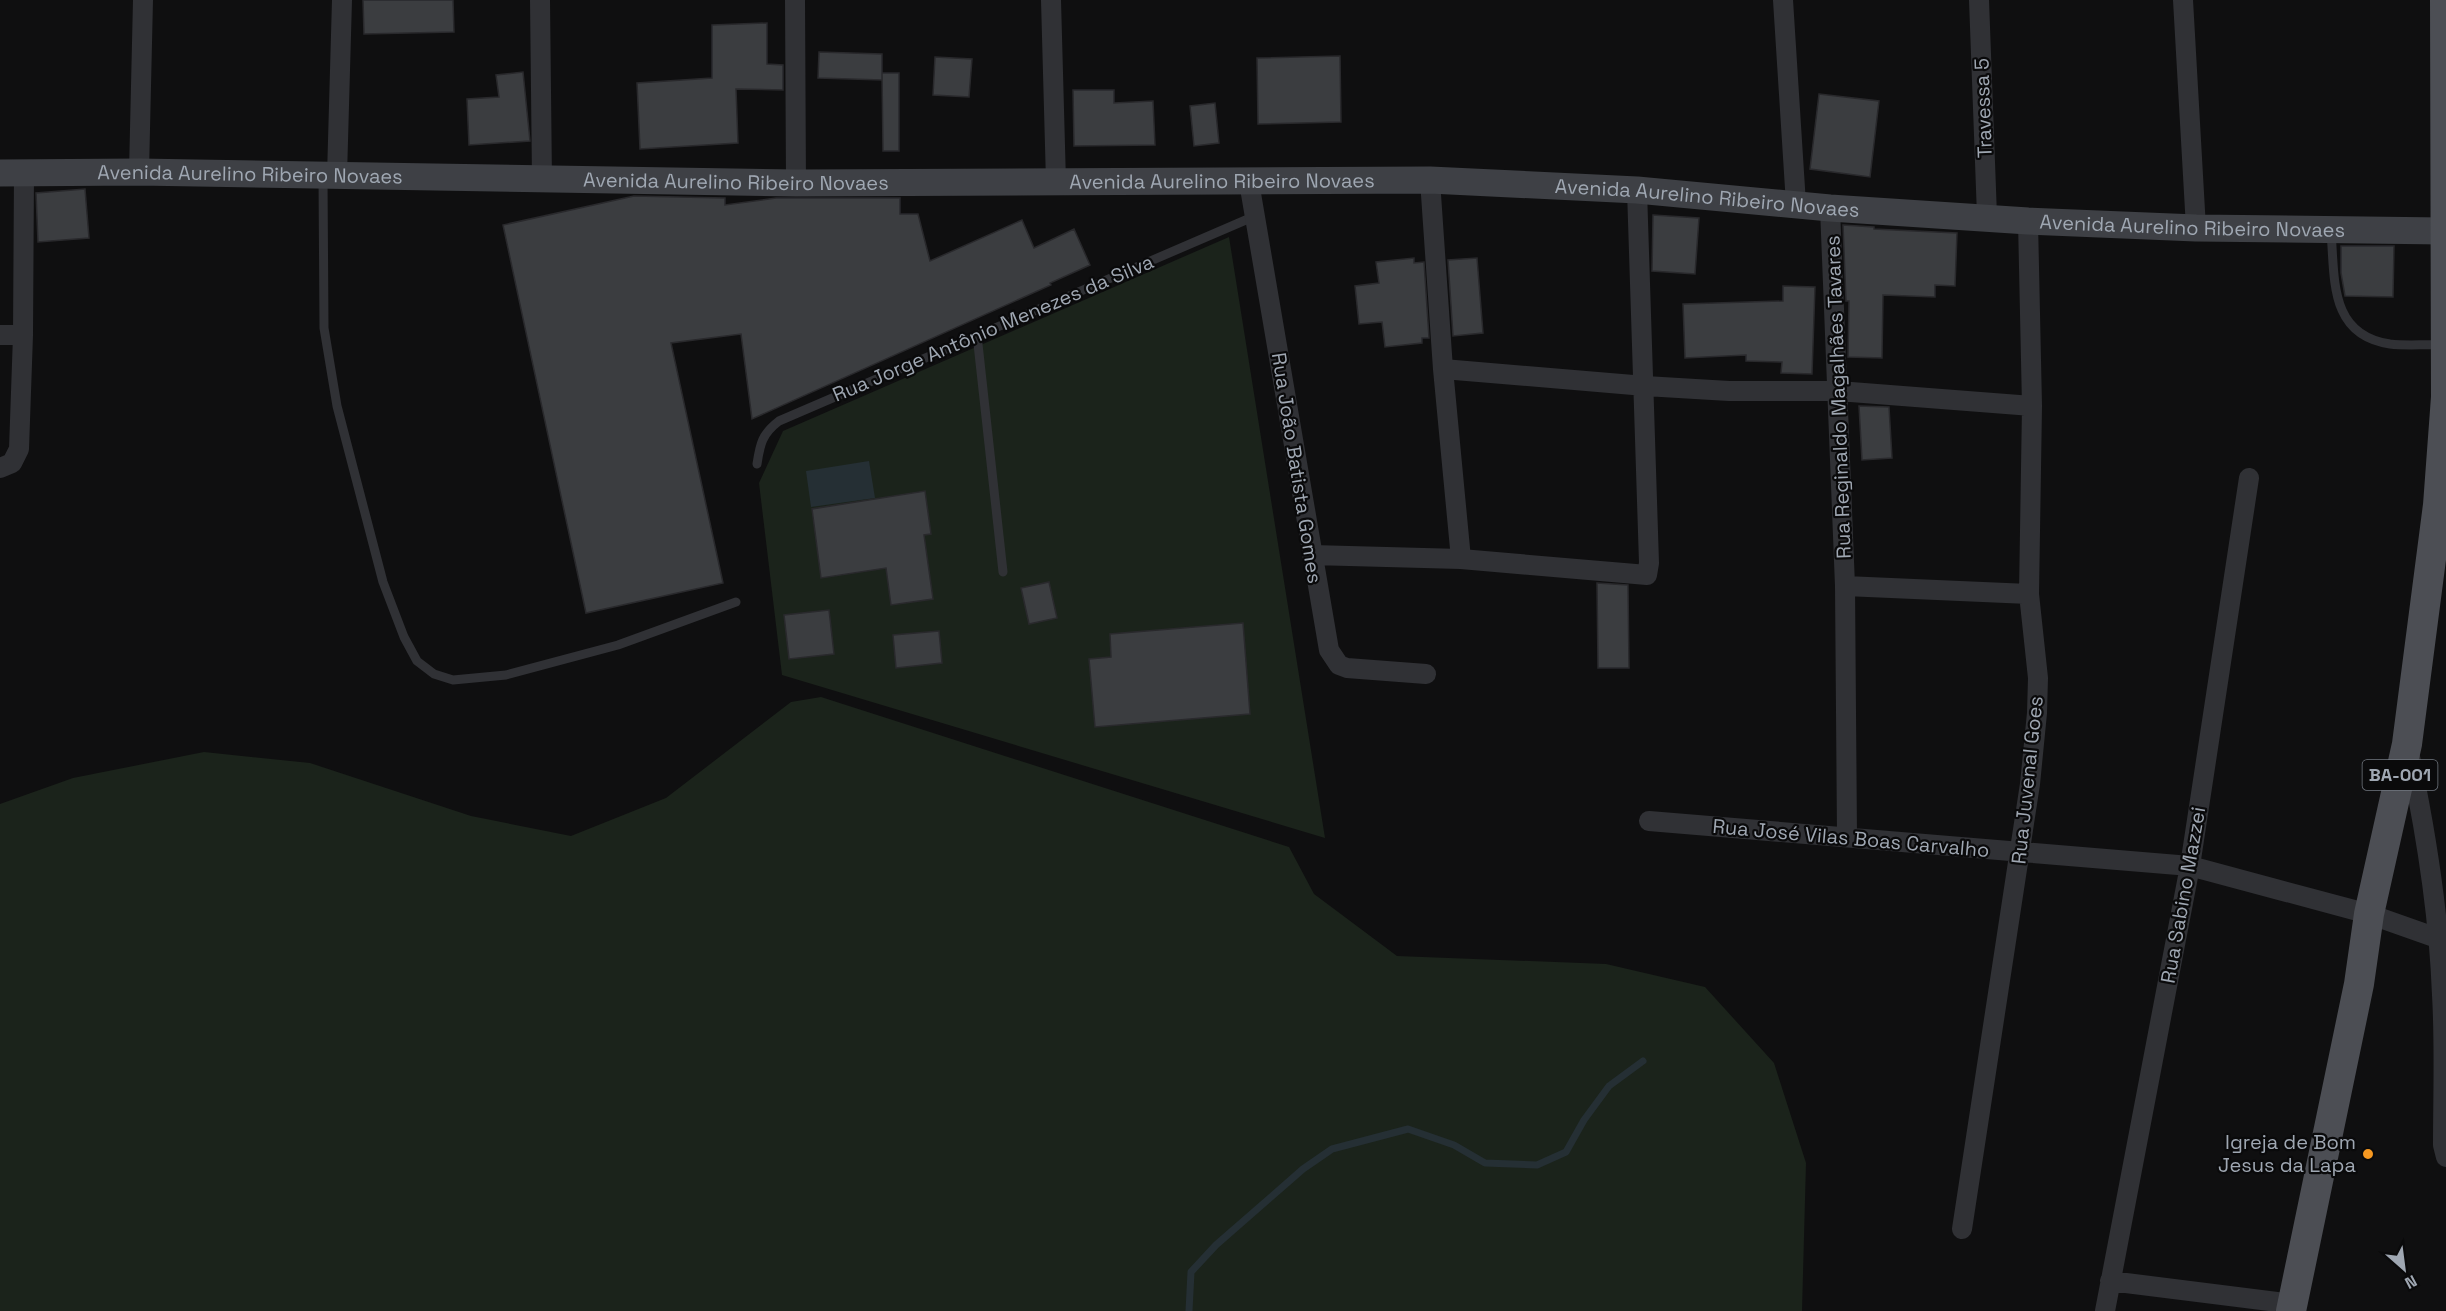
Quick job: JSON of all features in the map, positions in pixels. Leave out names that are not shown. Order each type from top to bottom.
[{"type":"main road","name":"BA-001","points":[[2292,1308],[2359,984],[2369,914],[2407,744],[2438,505],[2446,397],[2445,0]]},
{"type":"street","points":[[139,172],[143,0]]},
{"type":"street","points":[[330,176],[342,0]]},
{"type":"street","points":[[540,0],[542,180]]},
{"type":"street","points":[[795,0],[796,183]]},
{"type":"street","points":[[1051,0],[1056,182]]},
{"type":"street","points":[[1783,0],[1796,204]]},
{"type":"street","name":"Travessa 5","points":[[1979,0],[1987,216]]},
{"type":"street","points":[[2183,0],[2196,228]]},
{"type":"street","name":"Avenida Aurelino Ribeiro Novaes","points":[[12,173],[139,172],[796,183],[1430,180],[1636,190],[1830,208],[1987,216],[2028,221],[2196,228],[2444,231]]},
{"type":"street","points":[[0,468],[12,463],[19,449],[23,335],[12,173]]},
{"type":"street","points":[[1430,180],[1443,369],[1461,558]]},
{"type":"street","name":"Rua João Batista Gomes","points":[[1250,182],[1325,635],[1332,657],[1339,665],[1347,668],[1426,674]]},
{"type":"street","points":[[1312,555],[1461,558],[1647,576],[1649,563],[1645,386],[1636,190]]},
{"type":"street","name":"Rua Reginaldo Magalhães Tavares","points":[[1830,208],[1845,586],[1847,836]]},
{"type":"street","name":"Rua Juvenal Goes","points":[[1962,1229],[2030,784],[2037,713],[2035,635],[2029,594],[2032,406],[2028,221]]},
{"type":"street","points":[[0,335],[23,335]]},
{"type":"street","points":[[1443,369],[1645,386],[1729,391],[1838,391],[2032,406]]},
{"type":"street","name":"Rua Sabino Mazzei","points":[[2105,1311],[2190,866],[2249,478]]},
{"type":"street","points":[[1845,586],[2029,594]]},
{"type":"street","points":[[2407,744],[2427,840],[2438,938],[2442,995],[2443,1145],[2446,1157]]},
{"type":"street","name":"Rua José Vilas Boas Carvalho","points":[[1649,820],[2190,866],[2369,914],[2438,938]]},
{"type":"street","points":[[2110,1281],[2292,1308]]},
{"type":"lane","points":[[330,176],[324,328],[337,406],[383,582],[404,637],[417,661],[434,674],[453,680],[506,675],[618,645],[736,602]]},
{"type":"lane","name":"Rua Jorge Antônio Menezes da Silva","points":[[757,464],[760,445],[767,430],[779,421],[1255,216]]},
{"type":"lane","points":[[2331,229],[2339,306],[2351,326],[2369,338],[2389,344],[2445,345]]},
{"type":"lane","points":[[977,335],[1003,572]]},
{"type":"shaded area","points":[[1229,237],[1325,838],[782,675],[759,483],[783,431]]},
{"type":"shaded area","points":[[869,461],[875,498],[811,507],[806,471]]},
{"type":"shaded area","points":[[821,697],[1289,847],[1314,894],[1397,956],[1606,964],[1705,987],[1774,1063],[1806,1163],[1802,1311],[0,1311],[0,804],[73,778],[204,752],[310,763],[471,816],[571,836],[666,798],[791,702]]},
{"type":"building","points":[[363,0],[453,0],[454,32],[364,34]]},
{"type":"building","points":[[767,23],[767,64],[783,65],[783,90],[736,89],[738,143],[640,149],[637,83],[712,78],[712,25]]},
{"type":"building","points":[[819,52],[882,54],[882,80],[818,78]]},
{"type":"building","points":[[1340,56],[1341,122],[1258,124],[1257,58]]},
{"type":"building","points":[[935,57],[972,59],[969,97],[933,95]]},
{"type":"building","points":[[523,72],[530,141],[469,145],[467,99],[499,97],[496,75]]},
{"type":"building","points":[[882,73],[899,73],[899,151],[883,151]]},
{"type":"building","points":[[1073,90],[1114,90],[1114,103],[1153,101],[1155,145],[1074,146]]},
{"type":"building","points":[[1819,94],[1879,101],[1870,177],[1810,169]]},
{"type":"building","points":[[1215,103],[1219,143],[1194,146],[1190,106]]},
{"type":"building","points":[[85,189],[89,238],[38,242],[36,193]]},
{"type":"building","points":[[634,196],[725,198],[725,205],[776,198],[900,198],[900,214],[918,214],[930,261],[1022,220],[1034,248],[1074,229],[1090,265],[1050,283],[1051,285],[752,419],[741,334],[671,343],[723,583],[586,613],[503,225]]},
{"type":"building","points":[[1653,215],[1699,218],[1695,274],[1652,271]]},
{"type":"building","points":[[1843,225],[1874,227],[1874,229],[1957,233],[1955,286],[1935,285],[1935,297],[1883,295],[1882,358],[1848,357],[1849,301],[1846,301]]},
{"type":"building","points":[[2341,246],[2394,246],[2393,297],[2345,296],[2341,273]]},
{"type":"building","points":[[1414,258],[1414,263],[1424,262],[1429,338],[1422,338],[1422,343],[1385,347],[1382,322],[1359,324],[1355,286],[1379,283],[1376,262]]},
{"type":"building","points":[[1477,258],[1483,333],[1453,336],[1448,260]]},
{"type":"building","points":[[1783,286],[1815,287],[1812,374],[1781,373],[1782,362],[1746,361],[1746,355],[1685,358],[1683,304],[1783,301]]},
{"type":"building","points":[[1859,406],[1889,407],[1892,458],[1862,460]]},
{"type":"building","points":[[925,491],[931,534],[924,535],[933,599],[891,605],[886,568],[821,578],[812,509]]},
{"type":"building","points":[[1049,582],[1057,618],[1029,624],[1021,588]]},
{"type":"building","points":[[1597,583],[1628,585],[1629,668],[1598,668]]},
{"type":"building","points":[[829,610],[834,654],[789,659],[784,615]]},
{"type":"building","points":[[1243,623],[1250,714],[1095,727],[1089,659],[1111,657],[1110,634]]},
{"type":"building","points":[[939,631],[942,663],[896,668],[893,635]]},
{"type":"waterway","points":[[1189,1311],[1191,1272],[1216,1245],[1303,1169],[1332,1149],[1408,1129],[1454,1145],[1485,1163],[1537,1165],[1566,1152],[1584,1120],[1609,1086],[1643,1061]]},
{"type":"place","name":"Igreja de Bom Jesus da Lapa","points":[[2368,1154]]}]
